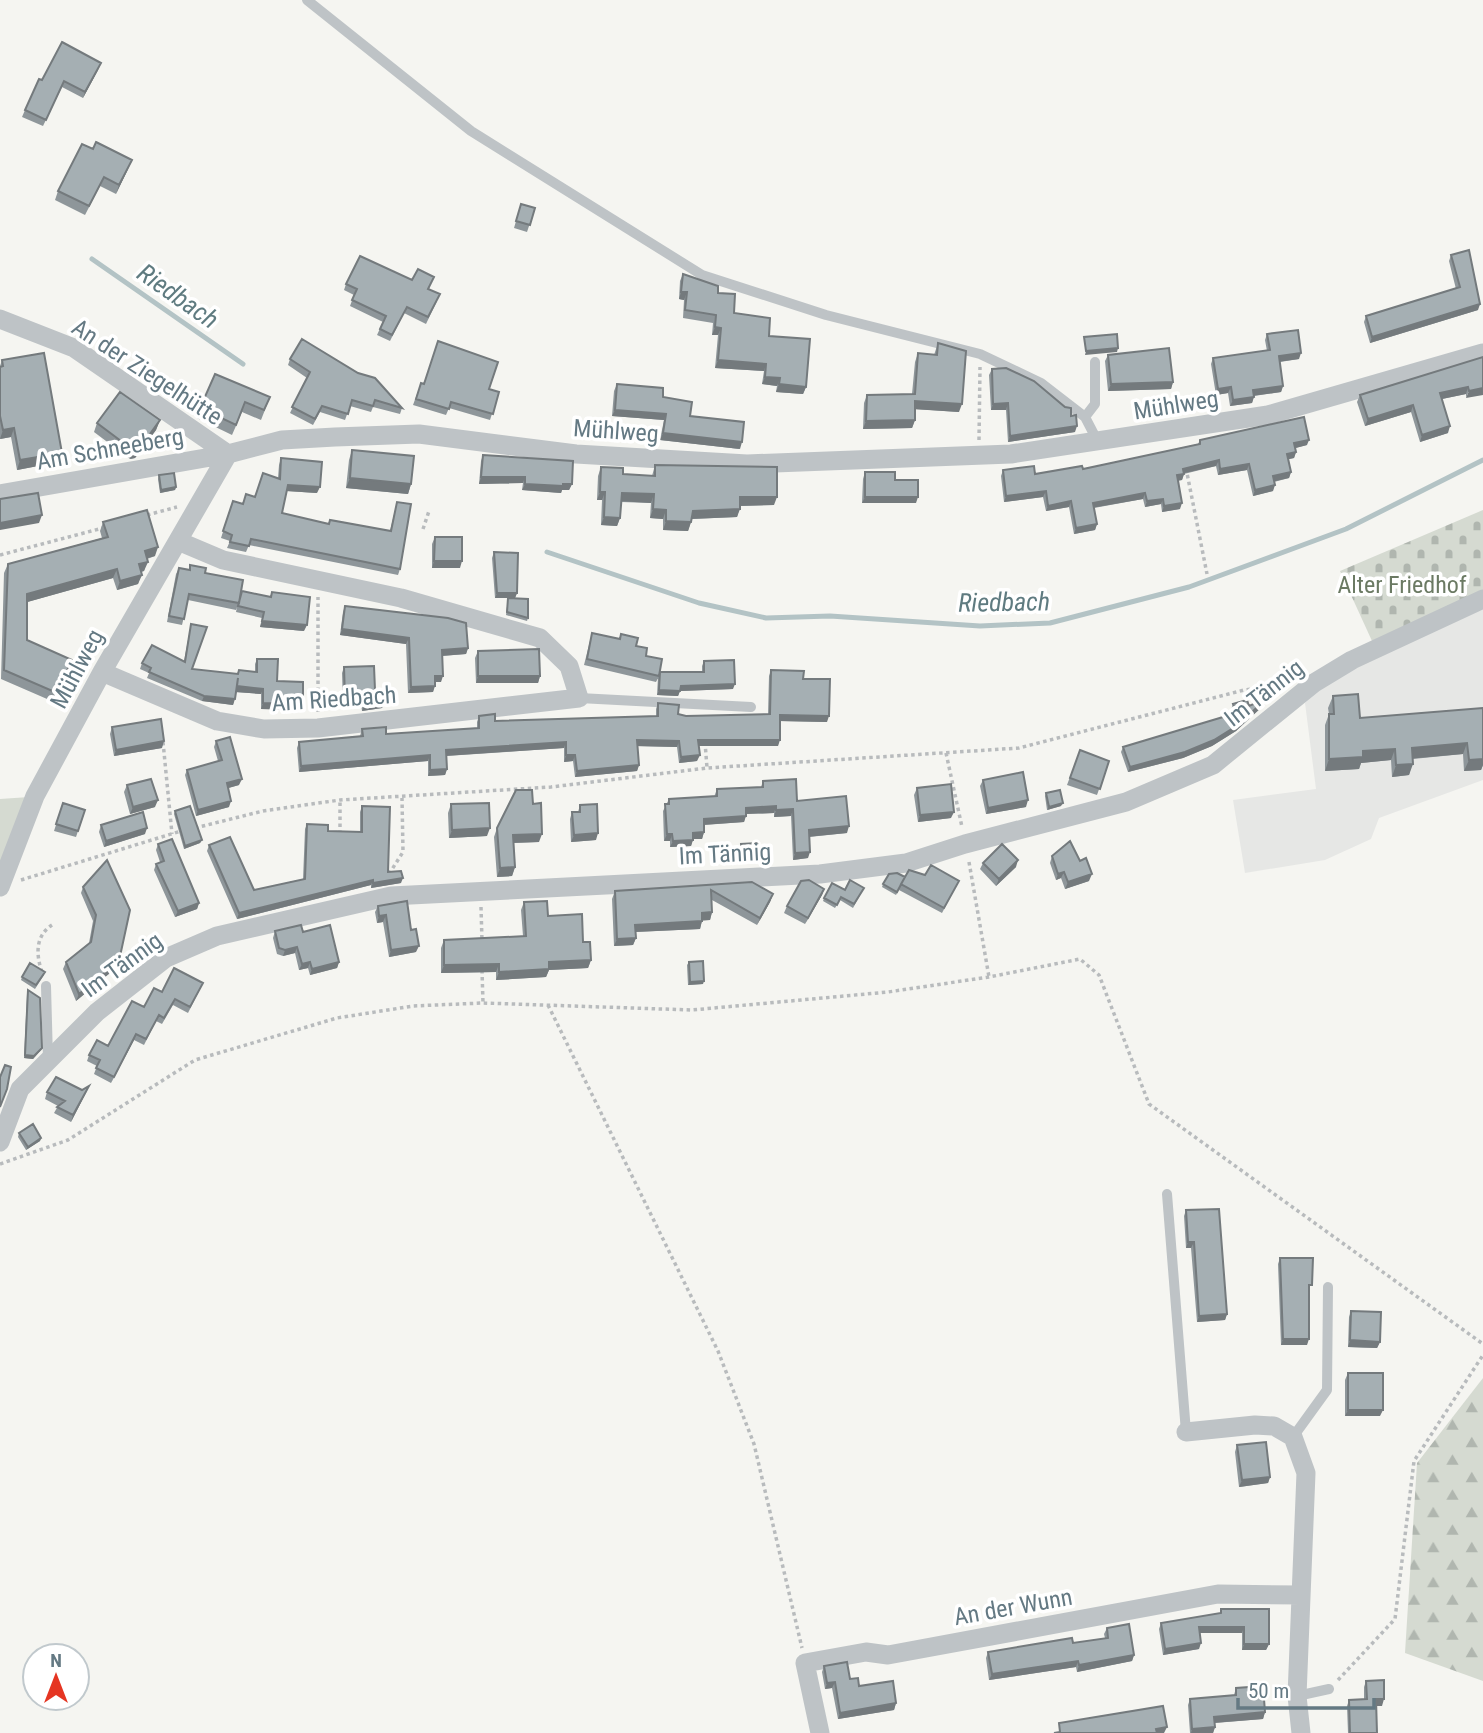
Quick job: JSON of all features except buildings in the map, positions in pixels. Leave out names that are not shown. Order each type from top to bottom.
[{"type":"street","name":"An der Ziegelhütte","points":[[0,319],[74,348],[228,454]]},
{"type":"street","name":"Mühlweg","points":[[0,887],[35,796],[102,672],[228,454],[282,440],[419,434],[576,454],[747,464],[1011,454],[1268,415],[1483,353]]},
{"type":"street","name":"Am Schneeberg","points":[[0,494],[228,454]]},
{"type":"street","points":[[178,541],[223,560],[401,598],[540,638],[569,666],[579,698]]},
{"type":"street","name":"Im Tännig","points":[[0,1142],[20,1089],[97,1012],[166,958],[241,929],[391,896],[820,874],[906,863],[965,844],[1126,802],[1213,765],[1314,683],[1352,660],[1483,598]]},
{"type":"street","name":"Am Riedbach","points":[[102,672],[217,721],[264,729],[318,728],[579,698]]},
{"type":"street","points":[[1186,1432],[1255,1425],[1274,1426],[1293,1437],[1306,1473],[1297,1696],[1301,1733]]},
{"type":"street","name":"An der Wunn","points":[[805,1663],[866,1652],[888,1655],[1218,1594],[1301,1595]]},
{"type":"street","points":[[805,1663],[820,1733]]},
{"type":"lane","points":[[307,0],[471,131],[702,275],[826,315],[980,354],[1041,383],[1085,416],[1099,442]]},
{"type":"lane","points":[[1085,416],[1096,404],[1095,362]]},
{"type":"lane","name":"Am Riedbach","points":[[579,698],[751,707]]},
{"type":"lane","points":[[46,986],[48,1060]]},
{"type":"lane","points":[[1167,1194],[1186,1432]]},
{"type":"lane","points":[[1293,1437],[1327,1390],[1328,1287]]},
{"type":"lane","points":[[1297,1696],[1329,1689]]},
{"type":"path","points":[[979,454],[980,354]]},
{"type":"path","points":[[1179,429],[1207,574]]},
{"type":"path","points":[[138,518],[201,500]]},
{"type":"path","points":[[423,529],[429,511]]},
{"type":"path","points":[[0,555],[113,525]]},
{"type":"path","points":[[318,580],[318,728]]},
{"type":"path","points":[[0,887],[172,834],[263,811],[340,800],[551,787],[707,768],[1019,748],[1244,690],[1314,683]]},
{"type":"path","points":[[704,705],[707,768]]},
{"type":"path","points":[[163,740],[172,834]]},
{"type":"path","points":[[946,753],[989,977]]},
{"type":"path","points":[[391,896],[388,875],[403,852],[402,797]]},
{"type":"path","points":[[340,800],[340,840]]},
{"type":"path","points":[[481,891],[482,947]]},
{"type":"path","points":[[46,986],[37,960],[39,940],[44,930],[52,925]]},
{"type":"path","points":[[0,1164],[68,1140],[195,1060],[244,1043],[337,1018],[413,1006],[483,1003],[692,1010],[888,992],[989,977],[1080,959],[1099,975],[1149,1104],[1483,1344]]},
{"type":"path","points":[[482,961],[483,1003]]},
{"type":"path","points":[[548,1005],[718,1351],[754,1444],[805,1663]]},
{"type":"path","points":[[1329,1689],[1395,1619],[1414,1461],[1483,1355]]},
{"type":"shaded area","points":[[1483,609],[1483,780],[1379,818],[1371,839],[1325,860],[1245,873],[1233,800],[1316,789],[1305,703],[1317,690],[1350,669]]},
{"type":"green space","name":"Alter Friedhof","points":[[1483,510],[1483,590],[1372,641],[1340,571]]},
{"type":"green space","points":[[29,797],[0,867],[0,799]]},
{"type":"green space","points":[[1483,1378],[1483,1681],[1405,1653],[1417,1463]]},
{"type":"waterway","name":"Riedbach","points":[[92,259],[243,364]]},
{"type":"waterway","name":"Riedbach","points":[[547,552],[699,603],[766,618],[830,616],[980,626],[1050,623],[1189,587],[1346,529],[1483,460]]}]
